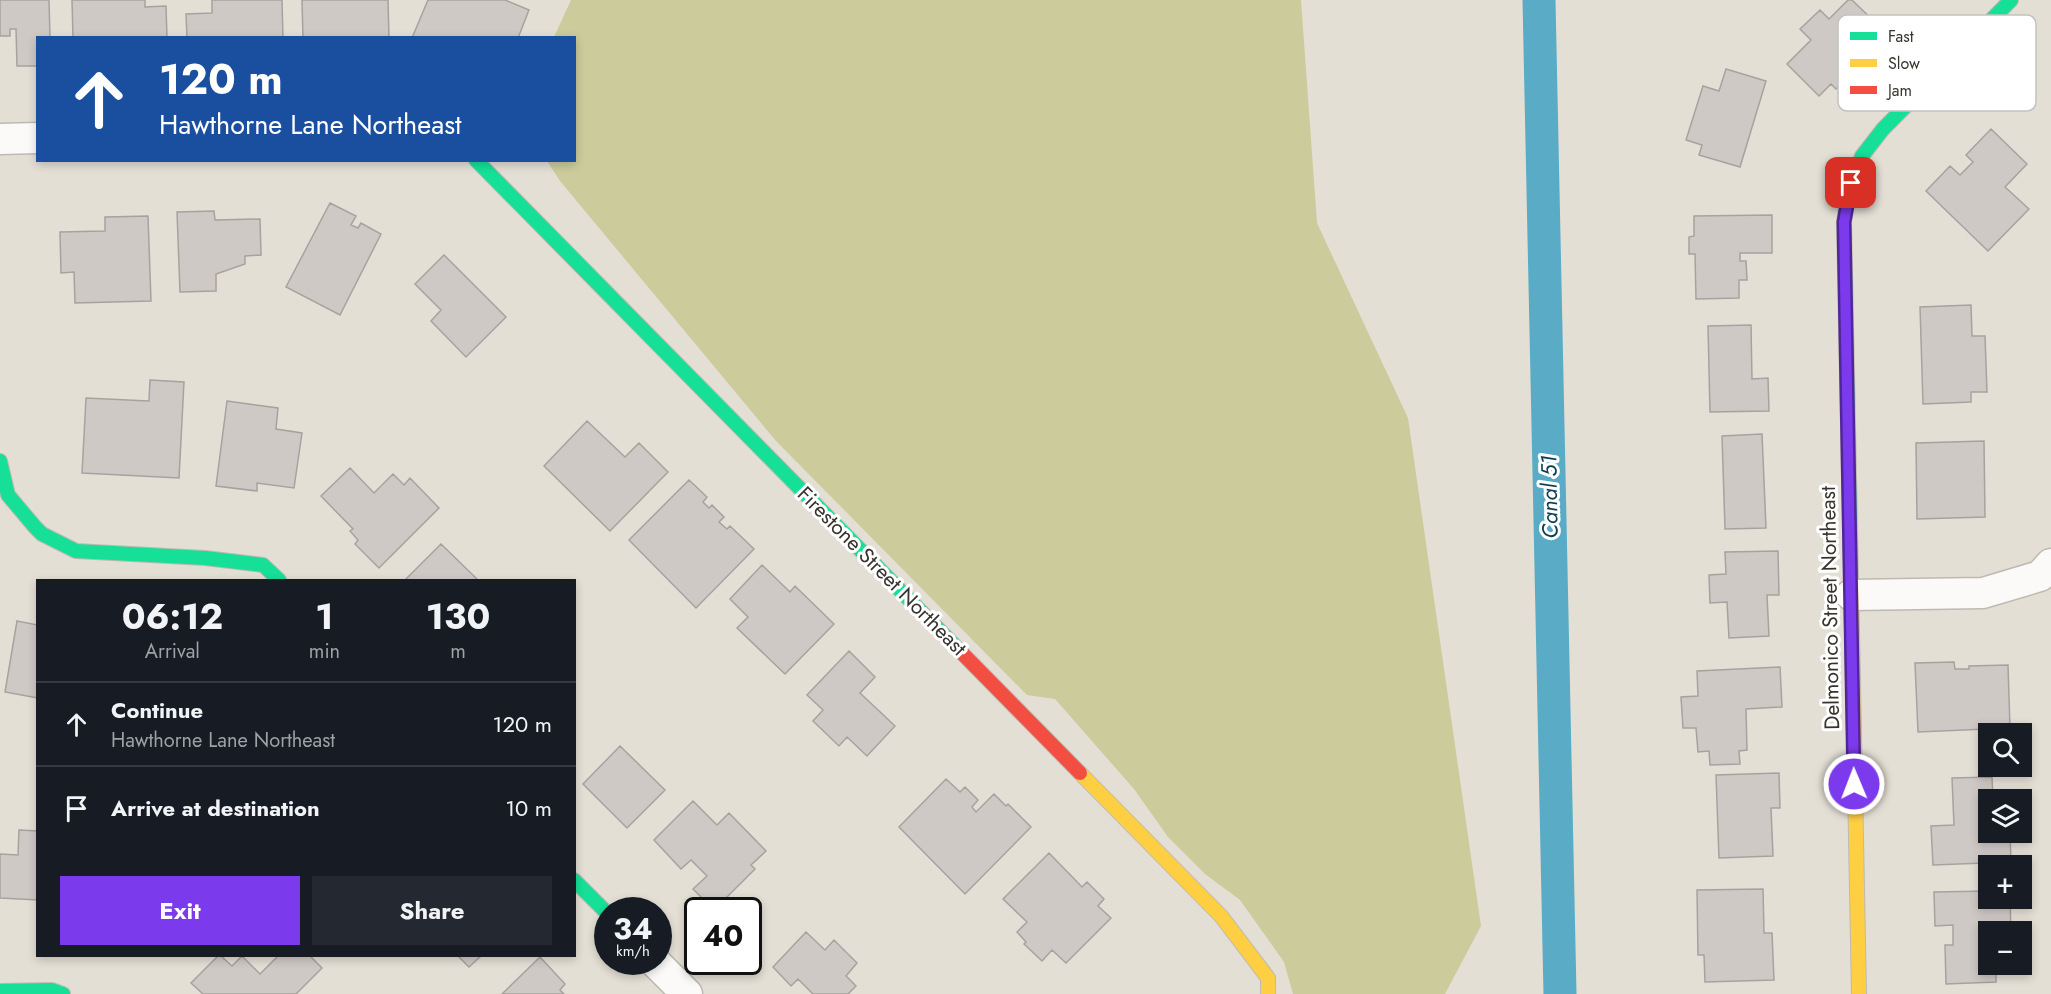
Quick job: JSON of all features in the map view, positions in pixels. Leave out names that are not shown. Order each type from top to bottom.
[{"type":"street","name":"Delmonico Street Northeast","points":[[1996,15],[2011,0]]},
{"type":"street","name":"Delmonico Street Northeast","points":[[1858,994],[1844,222],[1849,189],[1862,156],[1901,111]]},
{"type":"street","points":[[0,139],[36,138]]},
{"type":"street","name":"Firestone Street Northeast","points":[[478,162],[1221,916],[1268,978],[1268,994]]},
{"type":"street","points":[[0,461],[8,495],[28,519],[42,534],[76,552],[205,558],[263,565],[278,579]]},
{"type":"street","points":[[1851,595],[1983,593],[2040,576],[2051,564]]},
{"type":"street","points":[[576,882],[594,900]]},
{"type":"street","points":[[668,975],[687,994]]},
{"type":"street","points":[[0,991],[52,990],[63,994]]},
{"type":"green space","points":[[571,0],[1301,0],[1317,223],[1408,418],[1481,926],[1445,994],[1293,994],[1284,962],[1240,900],[1205,874],[1168,837],[1134,789],[1055,699],[1027,695],[776,441],[560,181],[548,162],[576,162],[576,36],[554,36]]},
{"type":"building","points":[[0,0],[49,0],[50,36],[36,36],[36,66],[17,66],[16,29],[10,29],[10,36],[0,36]]},
{"type":"building","points":[[72,0],[145,0],[145,7],[166,6],[167,36],[73,36]]},
{"type":"building","points":[[212,0],[282,0],[283,36],[187,36],[186,14],[212,13]]},
{"type":"building","points":[[302,0],[388,0],[389,36],[303,36]]},
{"type":"building","points":[[428,0],[505,0],[529,10],[519,36],[413,36]]},
{"type":"building","points":[[1848,0],[1852,0],[1867,15],[1838,15],[1838,87],[1836,89],[1831,84],[1819,96],[1787,64],[1811,40],[1800,29],[1820,10],[1829,19]]},
{"type":"building","points":[[1726,69],[1766,81],[1740,167],[1699,155],[1702,145],[1686,140],[1703,86],[1719,91]]},
{"type":"building","points":[[1991,129],[2027,164],[2005,187],[2029,209],[1988,251],[1926,191],[1950,166],[1960,175],[1973,162],[1966,155]]},
{"type":"building","points":[[330,203],[356,216],[351,225],[358,228],[361,223],[381,234],[340,315],[286,287]]},
{"type":"building","points":[[214,211],[215,220],[260,219],[261,255],[245,256],[245,264],[216,274],[216,291],[180,292],[177,212]]},
{"type":"building","points":[[1772,215],[1772,253],[1740,253],[1740,261],[1746,261],[1747,280],[1739,280],[1739,298],[1696,299],[1695,254],[1689,254],[1689,237],[1694,236],[1694,216]]},
{"type":"building","points":[[148,216],[151,301],[75,303],[74,272],[61,273],[60,232],[105,231],[105,217]]},
{"type":"building","points":[[444,255],[506,317],[466,357],[431,321],[441,310],[415,284]]},
{"type":"building","points":[[1971,305],[1972,336],[1985,336],[1987,392],[1971,392],[1971,402],[1923,404],[1920,307]]},
{"type":"building","points":[[1751,325],[1752,379],[1768,378],[1769,411],[1710,412],[1708,326]]},
{"type":"building","points":[[150,380],[184,382],[179,478],[82,473],[86,398],[149,401]]},
{"type":"building","points":[[227,401],[278,408],[276,429],[302,433],[294,488],[257,483],[257,491],[216,486]]},
{"type":"building","points":[[587,421],[625,457],[639,443],[668,472],[610,531],[544,466]]},
{"type":"building","points":[[1762,434],[1766,528],[1725,529],[1722,436]]},
{"type":"building","points":[[1984,441],[1985,517],[1917,519],[1916,443]]},
{"type":"building","points":[[350,468],[374,493],[393,474],[404,485],[410,478],[439,508],[379,568],[355,544],[358,540],[350,531],[353,529],[321,496]]},
{"type":"building","points":[[689,480],[707,497],[703,502],[709,508],[712,505],[724,517],[719,522],[727,529],[730,526],[754,549],[696,608],[629,540]]},
{"type":"building","points":[[441,544],[477,579],[406,579]]},
{"type":"building","points":[[1778,551],[1779,595],[1767,595],[1769,636],[1729,638],[1727,602],[1710,603],[1709,575],[1726,574],[1725,552]]},
{"type":"building","points":[[762,565],[790,592],[795,586],[834,624],[785,674],[737,628],[748,617],[730,599]]},
{"type":"building","points":[[17,621],[36,625],[36,698],[5,692]]},
{"type":"building","points":[[849,651],[875,677],[860,693],[895,726],[867,756],[847,737],[839,746],[813,721],[823,710],[807,695]]},
{"type":"building","points":[[1954,662],[1955,669],[1969,669],[1969,666],[2008,665],[2010,723],[1978,723],[1978,729],[1918,732],[1915,663]]},
{"type":"building","points":[[1780,667],[1782,707],[1746,709],[1747,750],[1739,751],[1740,764],[1710,765],[1709,751],[1698,752],[1696,728],[1683,728],[1681,697],[1698,696],[1697,671]]},
{"type":"building","points":[[620,746],[665,790],[627,828],[583,784]]},
{"type":"building","points":[[1779,773],[1780,808],[1771,808],[1773,856],[1719,858],[1716,775]]},
{"type":"building","points":[[1992,777],[1993,789],[1978,789],[1978,843],[2010,843],[2011,855],[1978,855],[1978,863],[1933,865],[1931,826],[1954,825],[1952,778]]},
{"type":"building","points":[[946,779],[960,792],[965,787],[978,800],[972,807],[976,812],[994,794],[1006,806],[1008,804],[1031,827],[965,894],[899,827]]},
{"type":"building","points":[[693,801],[717,825],[729,813],[766,851],[751,865],[755,869],[727,897],[701,897],[693,889],[707,876],[691,860],[681,869],[654,840]]},
{"type":"building","points":[[19,830],[36,831],[36,900],[0,898],[0,854],[18,855]]},
{"type":"building","points":[[1049,853],[1082,887],[1087,882],[1104,899],[1098,906],[1111,918],[1066,963],[1052,950],[1042,961],[1024,944],[1026,942],[1017,932],[1027,922],[1003,899]]},
{"type":"building","points":[[1763,889],[1764,933],[1772,933],[1774,980],[1705,982],[1704,955],[1698,955],[1697,890]]},
{"type":"building","points":[[1978,891],[1978,909],[2010,909],[2011,921],[1978,921],[1978,975],[1996,975],[1996,982],[1946,984],[1945,945],[1953,945],[1953,925],[1935,926],[1934,892]]},
{"type":"building","points":[[806,932],[825,950],[834,940],[857,963],[846,976],[856,986],[848,994],[813,994],[798,979],[791,986],[773,967]]},
{"type":"building","points":[[217,957],[222,957],[232,966],[243,957],[260,974],[277,957],[311,957],[322,968],[296,994],[203,994],[191,983]]},
{"type":"building","points":[[459,957],[480,957],[469,967]]},
{"type":"building","points":[[540,957],[565,984],[560,990],[564,994],[502,994]]},
{"type":"waterway","name":"Canal 51","points":[[1539,0],[1560,994]]},
{"type":"traffic: fast","points":[[1996,15],[2011,0]]},
{"type":"traffic: fast","points":[[1851,579],[1844,222],[1849,189],[1862,156],[1901,111]]},
{"type":"traffic: fast","points":[[478,162],[959,650]]},
{"type":"traffic: fast","points":[[0,461],[8,495],[35,527],[42,534],[76,551],[205,558],[263,565],[278,579]]},
{"type":"traffic: fast","points":[[576,882],[594,900]]},
{"type":"traffic: fast","points":[[0,991],[52,990],[63,994]]},
{"type":"traffic: slow","points":[[1851,579],[1859,994]]},
{"type":"traffic: slow","points":[[1080,773],[1221,916],[1268,978],[1268,994]]},
{"type":"traffic: jam","points":[[959,650],[1080,773]]},
{"type":"route","points":[[1851,183],[1844,222],[1854,784]]}]
